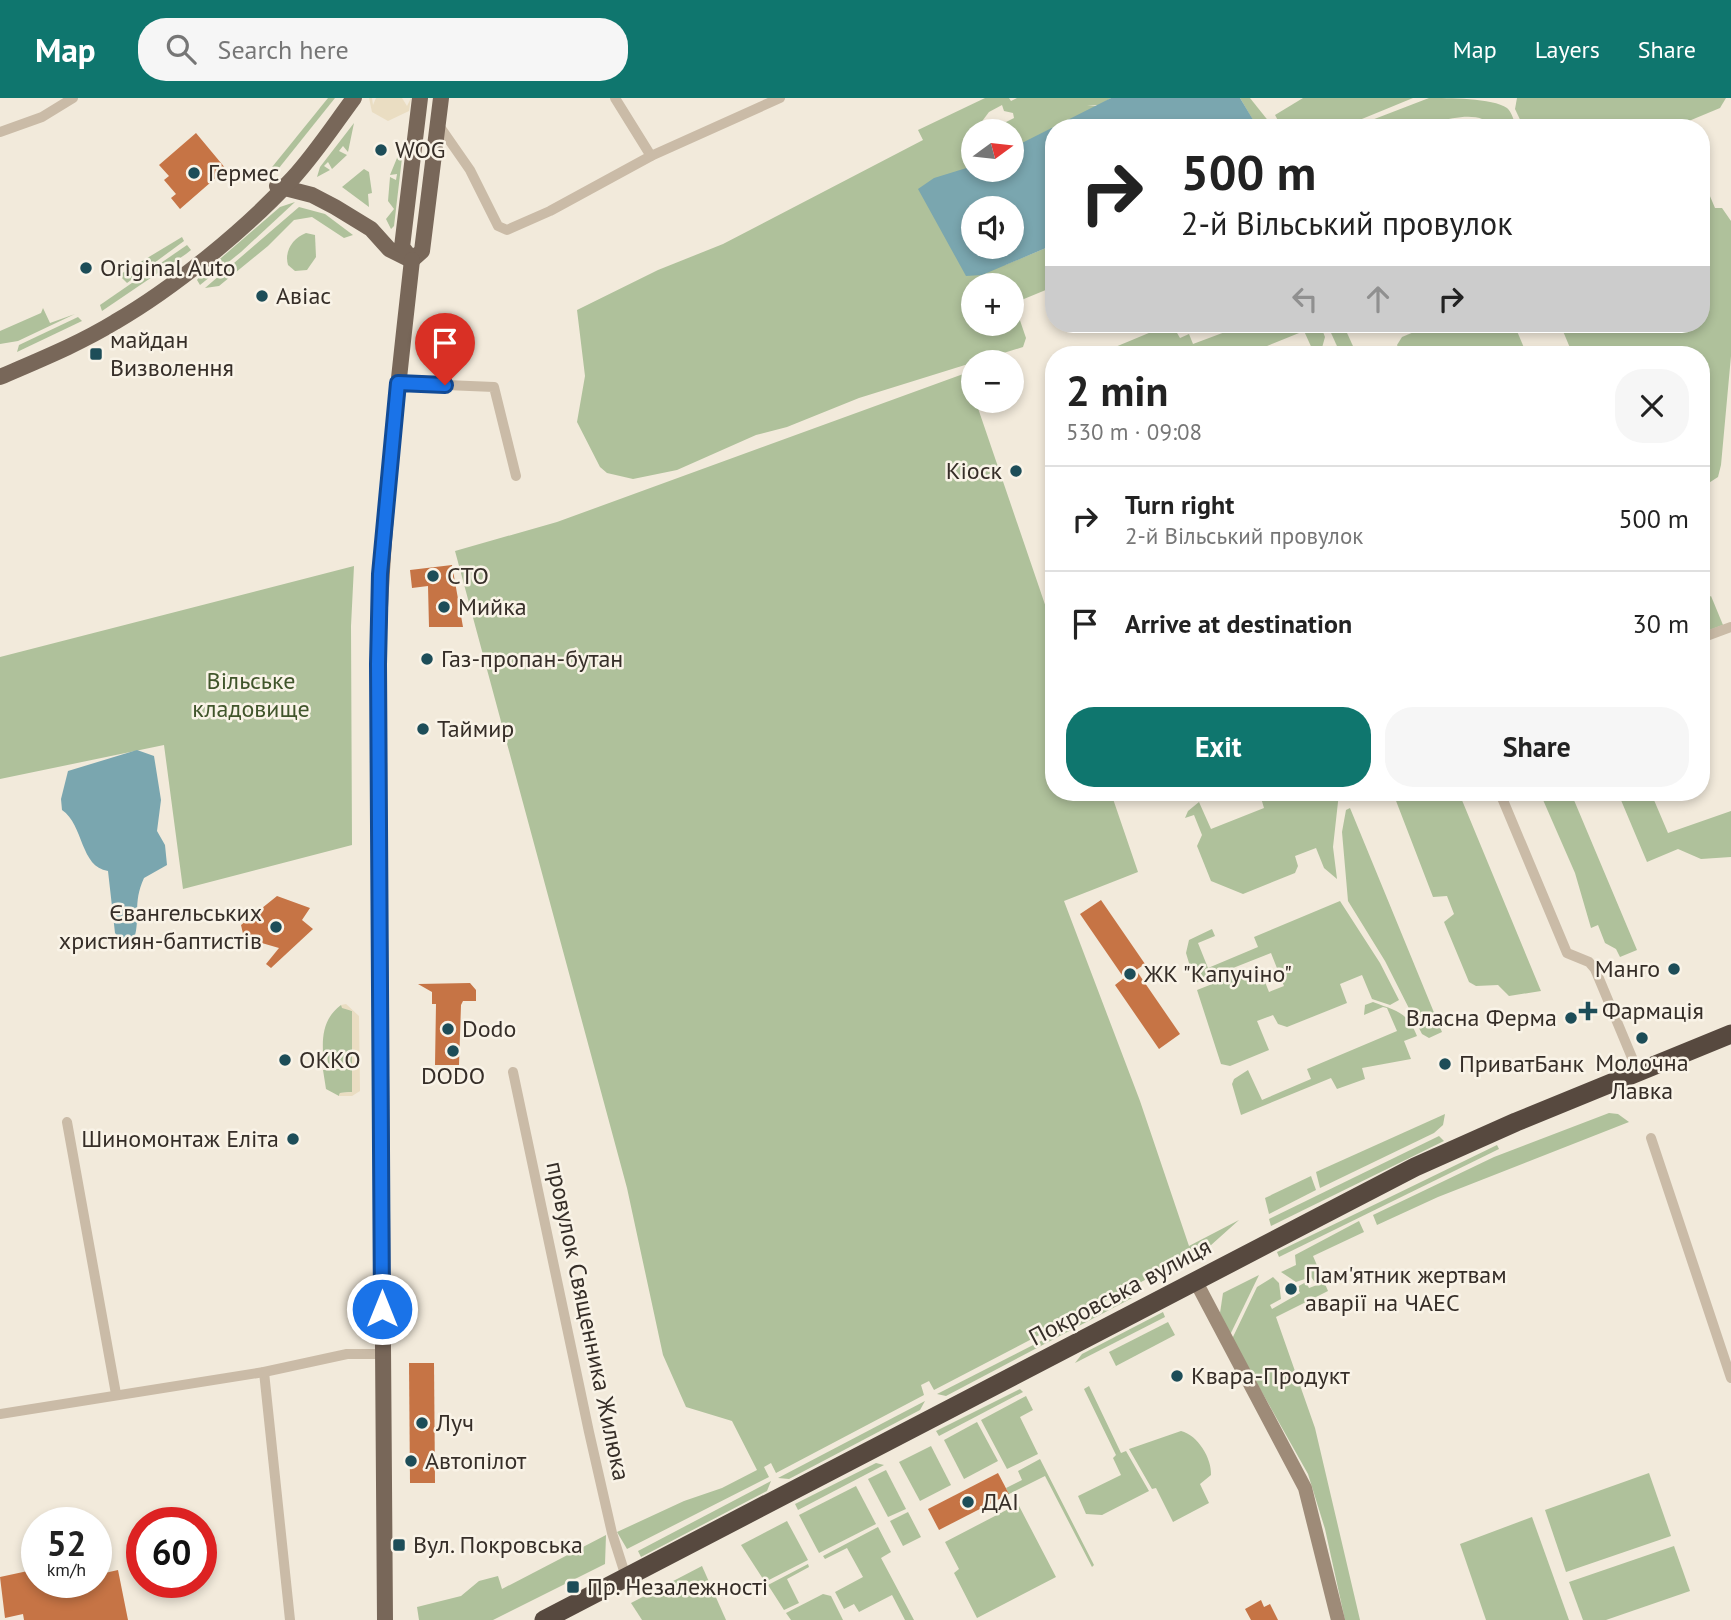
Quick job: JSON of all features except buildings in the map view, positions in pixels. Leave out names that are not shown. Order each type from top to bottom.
[{"type":"highway","name":"Покровська вулиця","points":[[546,1620],[1415,1167],[1731,1034]]},
{"type":"main road","points":[[0,368],[108,317],[278,187],[343,98]]},
{"type":"main road","points":[[0,377],[89,337],[140,307],[221,244],[278,187],[354,98]]},
{"type":"main road","points":[[412,260],[402,247],[421,98]]},
{"type":"main road","points":[[385,1620],[378,664],[380,574],[412,260],[422,251],[441,98]]},
{"type":"main road","points":[[278,187],[312,195],[335,207],[371,229],[389,249],[412,260]]},
{"type":"street","points":[[0,132],[42,117],[73,98]]},
{"type":"street","points":[[615,98],[651,156]]},
{"type":"street","points":[[438,124],[470,170],[502,230],[514,229],[651,156],[780,98]]},
{"type":"street","points":[[398,383],[494,387],[516,477]]},
{"type":"street","points":[[1710,634],[1731,626]]},
{"type":"street","points":[[1503,801],[1567,953],[1589,962],[1595,969],[1638,1072]]},
{"type":"street","name":"провулок Священника Жилюка","points":[[513,1072],[592,1444],[612,1533],[626,1577]]},
{"type":"street","points":[[67,1122],[116,1394]]},
{"type":"street","points":[[1651,1138],[1731,1378]]},
{"type":"street","points":[[1195,1280],[1305,1488],[1338,1620]]},
{"type":"street","points":[[0,1415],[264,1372],[347,1354],[383,1354]]},
{"type":"street","points":[[264,1372],[290,1620]]},
{"type":"green space","points":[[328,98],[335,98],[271,178],[264,177]]},
{"type":"green space","points":[[985,98],[1009,98],[1011,101],[1017,98],[1111,98],[1100,105],[1087,105],[1098,106],[1091,119],[1045,119],[1045,137],[1024,157],[1024,119],[1012,119],[1013,113],[1004,111],[1002,105],[989,112],[984,119],[961,119],[961,182],[999,182],[985,196],[961,196],[961,259],[994,259],[1005,265],[1045,248],[1045,290],[1024,299],[1024,273],[961,273],[961,336],[1024,336],[1024,332],[1026,338],[1023,347],[1013,350],[961,350],[961,366],[859,398],[787,427],[756,435],[677,470],[633,479],[607,473],[600,467],[577,422],[585,376],[577,310],[658,270],[723,244],[923,140],[918,130]]},
{"type":"green space","points":[[1240,98],[1250,98],[1267,119],[1252,119]]},
{"type":"green space","points":[[1303,98],[1413,98],[1362,119],[1277,119],[1275,115]]},
{"type":"green space","points":[[1429,98],[1491,102],[1507,108],[1514,119],[1466,117],[1374,119]]},
{"type":"green space","points":[[1517,98],[1726,98],[1720,108],[1694,119],[1520,119],[1515,109]]},
{"type":"green space","points":[[354,123],[348,152],[343,146],[339,151],[347,155],[332,169],[328,162],[324,166],[330,170],[317,177],[320,167]]},
{"type":"green space","points":[[404,141],[394,226],[391,229],[386,219],[394,209],[388,201],[390,177],[396,180],[397,174],[390,175]]},
{"type":"green space","points":[[364,169],[369,172],[372,193],[368,194],[369,207],[342,187]]},
{"type":"green space","points":[[1710,196],[1715,208],[1722,208],[1731,221],[1731,356],[1718,477],[1710,482],[1710,346],[1569,346],[1564,333],[1710,333]]},
{"type":"green space","points":[[295,202],[241,252],[200,285],[197,280],[199,277],[280,207]]},
{"type":"green space","points":[[299,207],[325,214],[353,235],[344,238],[312,217],[294,220],[268,246],[219,286],[205,288]]},
{"type":"green space","points":[[301,235],[315,235],[316,257],[307,270],[295,271],[288,265],[289,250]]},
{"type":"green space","points":[[182,237],[184,241],[127,283],[119,275]]},
{"type":"green space","points":[[187,245],[191,250],[186,254],[102,311],[100,305]]},
{"type":"green space","points":[[43,308],[50,323],[75,314],[18,341],[0,344],[0,331],[41,313]]},
{"type":"green space","points":[[78,317],[82,321],[17,352],[19,345]]},
{"type":"green space","points":[[1149,333],[1177,333],[1180,338],[1189,334],[1193,344],[1222,333],[1299,333],[1267,346],[1118,346]]},
{"type":"green space","points":[[1305,333],[1323,333],[1322,346],[1311,346]]},
{"type":"green space","points":[[1331,333],[1347,333],[1353,346],[1337,346]]},
{"type":"green space","points":[[1412,333],[1518,333],[1523,346],[1398,346],[1402,337]]},
{"type":"green space","points":[[961,375],[961,413],[980,413],[1045,605],[1045,801],[1114,801],[1138,872],[1064,901],[1140,1101],[1189,1246],[1239,1220],[1210,1246],[934,1390],[929,1381],[921,1385],[924,1395],[776,1473],[771,1463],[764,1467],[769,1477],[627,1549],[617,1532],[684,1501],[722,1488],[757,1470],[732,1421],[686,1407],[663,1355],[627,1188],[455,551],[557,522]]},
{"type":"green space","name":"Вільське кладовище","points":[[354,566],[351,626],[352,845],[183,889],[164,745],[0,779],[0,657]]},
{"type":"green space","points":[[1710,597],[1723,625],[1710,630]]},
{"type":"green space","points":[[1262,801],[1338,801],[1333,847],[1337,879],[1324,868],[1316,848],[1295,856],[1298,866],[1295,873],[1243,894],[1211,881],[1197,846],[1202,835],[1194,815],[1185,818],[1188,811],[1199,802],[1211,829],[1264,808]]},
{"type":"green space","points":[[1396,801],[1462,801],[1541,991],[1509,996],[1498,985],[1476,986],[1469,982],[1444,922],[1454,914],[1447,896],[1433,897]]},
{"type":"green space","points":[[1544,801],[1574,801],[1637,950],[1620,957],[1616,949],[1605,943],[1598,925],[1591,928],[1575,873]]},
{"type":"green space","points":[[1621,801],[1654,801],[1668,833],[1731,811],[1731,857],[1701,859],[1678,849],[1647,862]]},
{"type":"green space","points":[[1350,808],[1442,1032],[1429,1038],[1422,1034],[1385,961],[1348,901],[1342,832],[1346,810]]},
{"type":"green space","points":[[1340,901],[1380,963],[1399,1000],[1390,1005],[1372,999],[1362,975],[1340,984],[1347,1003],[1287,1027],[1278,1024],[1273,1015],[1257,1021],[1269,1050],[1230,1066],[1221,1064],[1197,990],[1253,968],[1261,972],[1269,992],[1284,986],[1271,953],[1195,983],[1186,953],[1189,940],[1212,929],[1215,936],[1198,943],[1208,968],[1258,947],[1254,937]]},
{"type":"green space","points":[[1373,1002],[1400,1013],[1409,1021],[1417,1036],[1404,1041],[1411,1059],[1362,1068],[1365,1079],[1337,1089],[1331,1078],[1241,1115],[1232,1084],[1234,1079],[1248,1070],[1262,1100],[1311,1079],[1307,1069],[1397,1031],[1387,1008],[1383,1007],[1364,1015],[1365,1005]]},
{"type":"green space","points":[[341,1005],[352,1011],[352,1092],[340,1093],[339,1096],[326,1089],[323,1070],[350,1068],[349,1063],[328,1065],[327,1052],[323,1052],[323,1045],[328,1020]]},
{"type":"green space","points":[[1609,1113],[1618,1114],[1629,1122],[1438,1197],[1377,1225],[1373,1215],[1494,1157]]},
{"type":"green space","points":[[1445,1114],[1443,1125],[1434,1133],[1320,1188],[1316,1172]]},
{"type":"green space","points":[[1439,1136],[1444,1141],[1271,1226],[1269,1219]]},
{"type":"green space","points":[[1497,1145],[1499,1149],[1279,1257],[1277,1252]]},
{"type":"green space","points":[[1311,1176],[1316,1190],[1269,1214],[1265,1198]]},
{"type":"green space","points":[[1359,1221],[1364,1232],[1313,1256],[1328,1291],[1276,1317],[1315,1428],[1360,1620],[1345,1620],[1325,1529],[1308,1474],[1232,1339],[1257,1287],[1273,1277],[1279,1283],[1281,1299],[1270,1305],[1272,1309],[1300,1293],[1297,1287],[1306,1282],[1309,1288],[1317,1285],[1311,1277],[1296,1282],[1281,1272],[1296,1265],[1295,1255]]},
{"type":"green space","points":[[1259,1275],[1230,1335],[1220,1313],[1223,1293]]},
{"type":"green space","points":[[1131,1295],[1132,1298],[946,1396],[937,1394]]},
{"type":"green space","points":[[1163,1312],[1165,1317],[1075,1363],[1082,1354]]},
{"type":"green space","points":[[1168,1322],[1175,1335],[1116,1366],[1109,1352]]},
{"type":"green space","points":[[1089,1386],[1121,1453],[1126,1451],[1149,1491],[1102,1515],[1086,1514],[1078,1496],[1121,1475],[1113,1458],[1116,1455],[1084,1389]]},
{"type":"green space","points":[[1020,1389],[1023,1392],[939,1436],[936,1431]]},
{"type":"green space","points":[[1026,1396],[1033,1410],[1020,1417],[1038,1454],[1007,1469],[981,1420]]},
{"type":"green space","points":[[925,1401],[920,1410],[789,1479],[778,1478]]},
{"type":"green space","points":[[977,1422],[998,1461],[964,1479],[944,1440]]},
{"type":"green space","points":[[1181,1431],[1198,1442],[1209,1462],[1211,1475],[1200,1484],[1209,1503],[1173,1522],[1156,1488],[1152,1489],[1129,1449]]},
{"type":"green space","points":[[931,1446],[951,1485],[920,1501],[899,1462]]},
{"type":"green space","points":[[1040,1459],[1094,1565],[1092,1567],[1045,1476],[1009,1494],[1006,1488],[1022,1480],[1018,1471]]},
{"type":"green space","points":[[876,1463],[884,1465],[798,1510],[795,1504]]},
{"type":"green space","points":[[886,1470],[906,1509],[888,1517],[868,1479]]},
{"type":"green space","points":[[1649,1473],[1671,1536],[1566,1572],[1545,1510]]},
{"type":"green space","points":[[771,1481],[767,1491],[641,1557],[638,1551]]},
{"type":"green space","points":[[856,1486],[876,1524],[819,1553],[799,1515]]},
{"type":"green space","points":[[1018,1504],[1056,1577],[977,1618],[954,1573],[959,1569],[945,1542]]},
{"type":"green space","points":[[908,1512],[921,1537],[903,1546],[890,1521]]},
{"type":"green space","points":[[1532,1517],[1569,1620],[1486,1620],[1460,1544]]},
{"type":"green space","points":[[787,1521],[808,1560],[765,1582],[741,1545]]},
{"type":"green space","points":[[878,1527],[891,1552],[881,1558],[914,1620],[905,1620],[892,1595],[859,1612],[854,1604],[844,1609],[835,1592],[863,1577],[847,1548],[825,1559],[823,1556]]},
{"type":"green space","points":[[606,1535],[605,1564],[493,1620],[419,1620],[417,1607],[461,1596],[479,1581],[498,1576],[502,1589]]},
{"type":"green space","points":[[1674,1546],[1690,1591],[1606,1620],[1583,1620],[1569,1582]]},
{"type":"green space","points":[[808,1564],[809,1567],[787,1579],[799,1603],[784,1610],[768,1585]]},
{"type":"green space","points":[[702,1566],[726,1620],[642,1620],[631,1603]]},
{"type":"green space","points":[[823,1594],[831,1596],[843,1620],[791,1620],[786,1613]]},
{"type":"shaded area","points":[[369,98],[372,98],[373,105],[376,98],[402,98],[407,106],[411,98],[409,111],[388,121],[372,112]]},
{"type":"shaded area","points":[[346,1004],[359,1016],[360,1091],[352,1096],[339,1096],[340,1093],[352,1092],[352,1011],[342,1008],[341,1005]]},
{"type":"water","points":[[1111,98],[1240,98],[1253,119],[1069,119]]},
{"type":"water","points":[[1045,131],[1045,248],[1024,257],[1024,196],[961,196],[961,259],[1020,259],[987,273],[964,273],[918,189],[934,178],[961,170],[961,182],[1024,182],[1024,142]]},
{"type":"water","points":[[137,750],[154,756],[161,800],[157,831],[165,845],[167,865],[144,878],[138,896],[134,939],[122,941],[115,933],[108,871],[92,862],[75,825],[62,810],[61,799],[68,771]]},
{"type":"place","name":"WOG","points":[[381,150]]},
{"type":"place","name":"Гермес","points":[[194,173]]},
{"type":"place","name":"Original Auto","points":[[86,268]]},
{"type":"place","name":"Авіас","points":[[262,296]]},
{"type":"place","name":"майдан Визволення","points":[[96,354]]},
{"type":"place","name":"Кіоск","points":[[1016,471]]},
{"type":"place","name":"СТО","points":[[433,576]]},
{"type":"place","name":"Мийка","points":[[444,607]]},
{"type":"place","name":"Газ-пропан-бутан","points":[[427,659]]},
{"type":"place","name":"Таймир","points":[[423,729]]},
{"type":"place","name":"Євангельських християн-баптистів","points":[[276,927]]},
{"type":"place","name":"Манго","points":[[1674,969]]},
{"type":"place","name":"ЖК \"Капучіно\"","points":[[1130,974]]},
{"type":"place","name":"Фармація","points":[[1588,1011]]},
{"type":"place","name":"Власна Ферма","points":[[1571,1018]]},
{"type":"place","name":"Dodo","points":[[448,1029]]},
{"type":"place","name":"Молочна Лавка","points":[[1642,1038]]},
{"type":"place","name":"DODO","points":[[453,1051]]},
{"type":"place","name":"ОККО","points":[[285,1060]]},
{"type":"place","name":"ПриватБанк","points":[[1445,1064]]},
{"type":"place","name":"Шиномонтаж Еліта","points":[[293,1139]]},
{"type":"place","name":"Пам'ятник жертвам аварії на ЧАЕС","points":[[1291,1289]]},
{"type":"place","name":"Квара-Продукт","points":[[1177,1376]]},
{"type":"place","name":"Луч","points":[[422,1423]]},
{"type":"place","name":"Автопілот","points":[[411,1461]]},
{"type":"place","name":"ДАІ","points":[[968,1502]]},
{"type":"place","name":"Вул. Покровська","points":[[399,1545]]},
{"type":"place","name":"Пр. Незалежності","points":[[573,1587]]},
{"type":"route","points":[[382,1309],[378,664],[380,574],[398,383],[445,385]]}]
